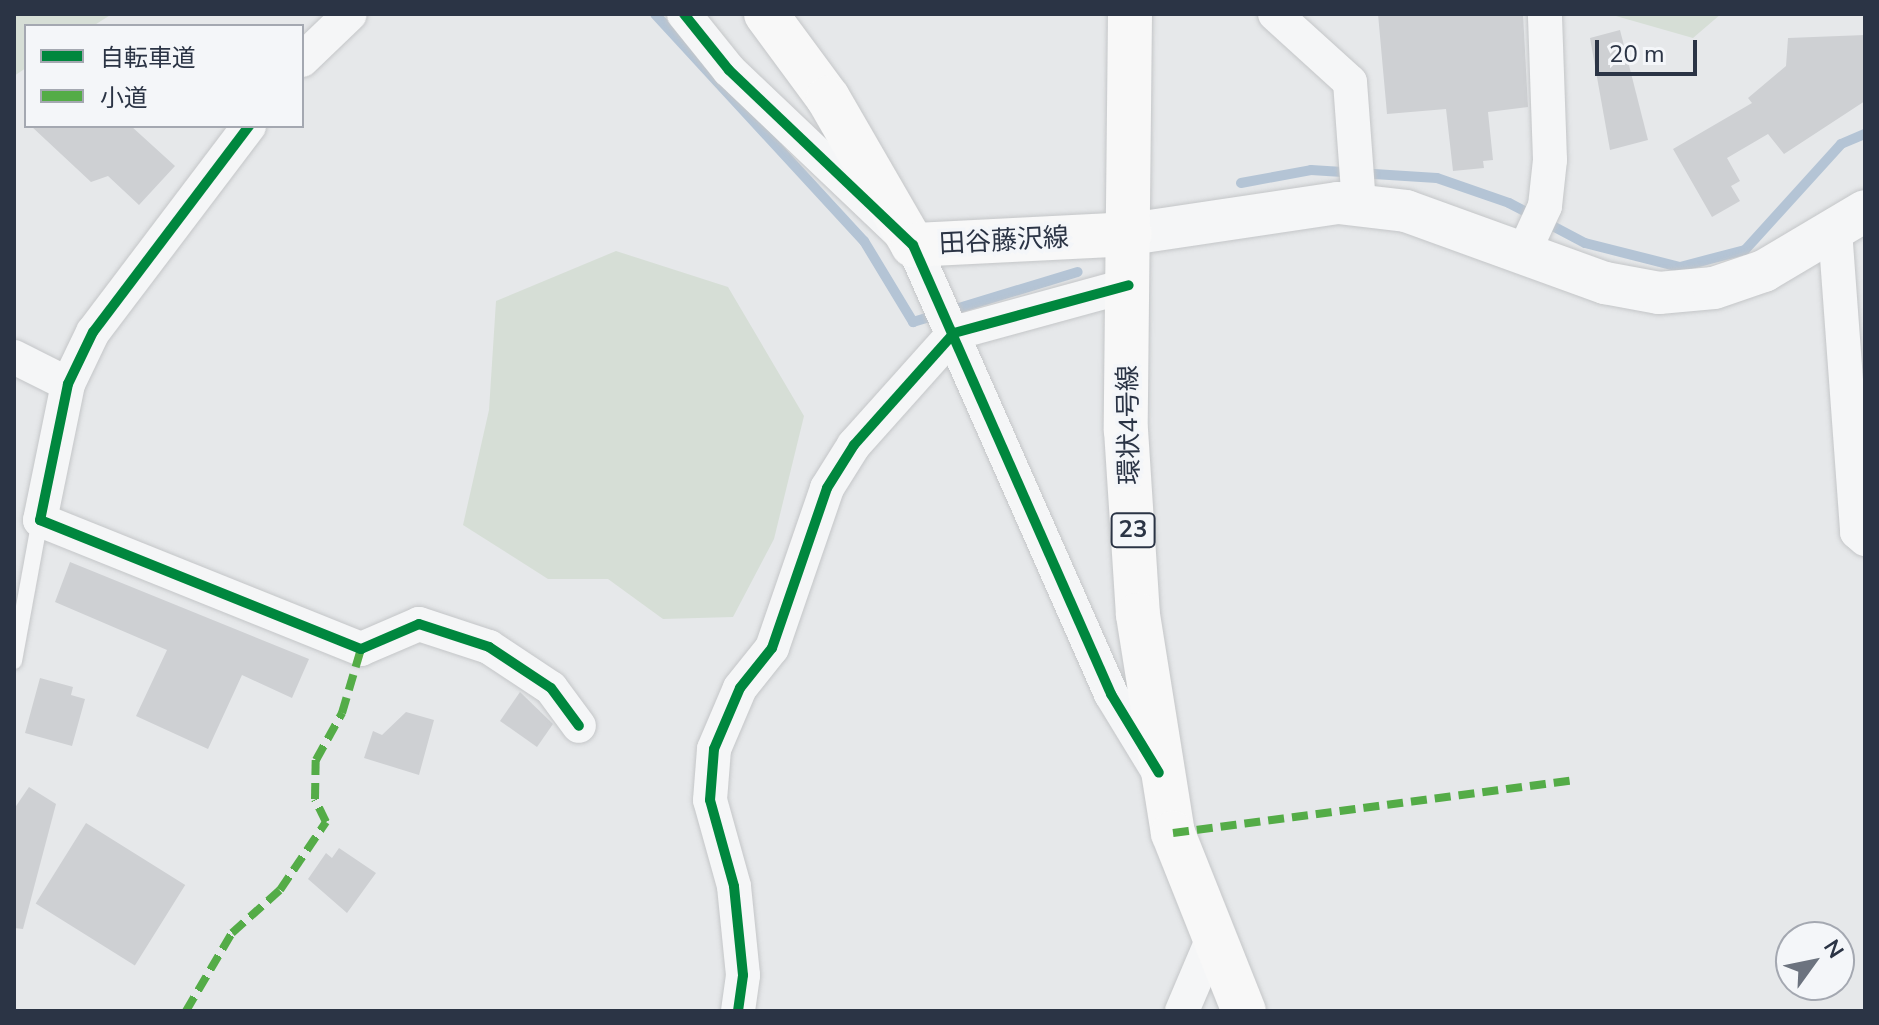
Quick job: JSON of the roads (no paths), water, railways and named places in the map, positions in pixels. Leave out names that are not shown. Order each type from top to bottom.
[{"type":"main road","name":"田谷藤沢線","points":[[766,14],[828,98],[913,245],[1130,234]]},
{"type":"main road","name":"環状4号線","points":[[1130,14],[1126,430],[1138,615],[1159,773],[1173,833],[1244,1011]]},
{"type":"street","points":[[304,58],[350,14]]},
{"type":"street","points":[[684,14],[750,92],[913,245],[1111,694],[1159,773]]},
{"type":"street","points":[[1275,14],[1350,82],[1358,149],[1359,195]]},
{"type":"street","points":[[1534,229],[1552,54],[1545,14]]},
{"type":"street","points":[[247,128],[93,332],[68,384],[40,520],[361,649],[419,624],[489,647],[551,688],[579,726]]},
{"type":"street","points":[[1130,234],[1359,195],[1406,211],[1534,229],[1659,293],[1714,288],[1764,271],[1850,220],[1857,532],[1865,539]]},
{"type":"street","points":[[738,1011],[743,975],[734,886],[710,800],[714,749],[740,688],[772,648],[827,488],[854,445],[948,320],[1129,285]]},
{"type":"street","points":[[14,357],[68,384]]},
{"type":"street","points":[[1182,1011],[1213,938]]},
{"type":"lane","points":[[14,661],[40,520]]},
{"type":"waterway","points":[[655,14],[864,241],[913,322],[1078,272]]},
{"type":"waterway","points":[[1241,183],[1311,170],[1437,178],[1509,203],[1585,243],[1680,267],[1745,250],[1841,144],[1865,134]]}]
